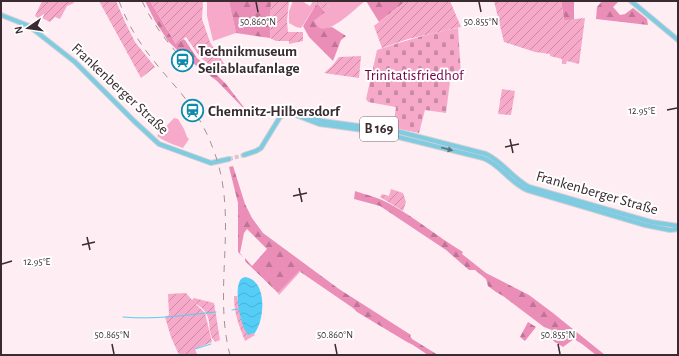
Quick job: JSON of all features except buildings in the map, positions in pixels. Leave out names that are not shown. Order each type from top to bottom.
[{"type":"main road","points":[[631,1],[678,40]]},
{"type":"main road","name":"Frankenberger Straße","points":[[1,15],[26,25],[76,62],[134,121],[159,144],[211,163],[229,159]]},
{"type":"main road","name":"Frankenberger Straße","points":[[287,112],[294,110],[322,121],[396,131],[486,154],[497,160],[518,180],[529,186],[651,222],[678,226]]},
{"type":"main road","points":[[244,155],[261,148],[280,117],[287,112]]},
{"type":"main road","name":"Frankenberger Straße","points":[[287,112],[318,124],[378,132],[483,158],[494,164],[514,183],[527,190],[645,225],[670,230],[678,229]]},
{"type":"green space","points":[[42,1],[73,1],[74,3],[67,6],[60,19],[55,17],[50,22],[42,18],[41,20],[35,16]]},
{"type":"green space","points":[[99,1],[116,1],[135,42],[155,67],[141,78]]},
{"type":"green space","points":[[145,1],[150,1],[176,44],[183,39],[185,40],[197,58],[226,84],[249,114],[217,81],[182,55],[168,41],[155,21]]},
{"type":"green space","points":[[150,1],[203,1],[202,19],[210,42],[225,65],[216,70],[200,57],[186,37],[176,44]]},
{"type":"green space","points":[[207,1],[230,1],[236,33],[213,41],[207,16]]},
{"type":"green space","points":[[230,1],[271,1],[270,38],[236,33]]},
{"type":"green space","points":[[271,1],[289,1],[287,21],[288,32],[303,32],[303,41],[289,44],[289,41],[276,41],[270,38]]},
{"type":"green space","points":[[293,1],[302,1],[310,6],[313,1],[317,3],[301,28],[289,23],[289,11]]},
{"type":"green space","points":[[315,1],[325,1],[330,7],[325,12]]},
{"type":"green space","points":[[325,1],[365,1],[333,26],[321,29],[313,22],[330,7]]},
{"type":"green space","points":[[366,1],[406,1],[379,22]]},
{"type":"green space","points":[[406,1],[450,1],[461,27],[408,39],[382,48],[374,26]]},
{"type":"green space","points":[[494,1],[561,1],[564,20],[585,18],[579,64],[567,61],[566,64],[562,64],[562,59],[550,56],[550,54],[535,52],[504,42]]},
{"type":"green space","points":[[561,1],[574,1],[574,20],[564,20]]},
{"type":"green space","points":[[602,1],[619,1],[613,7],[620,15],[625,14],[633,8],[647,19],[648,25],[596,19],[597,7]]},
{"type":"green space","points":[[317,3],[325,12],[314,21],[318,26],[323,29],[332,27],[346,36],[341,40],[333,61],[309,37],[303,26]]},
{"type":"green space","name":"Trinitatisfriedhof","points":[[458,28],[461,74],[451,74],[446,113],[425,110],[419,133],[393,128],[396,107],[368,102],[366,99],[377,50],[437,32]]},
{"type":"green space","points":[[361,56],[359,78],[324,73],[339,57]]},
{"type":"green space","points":[[502,89],[515,91],[511,115],[498,114]]},
{"type":"green space","points":[[174,118],[178,119],[189,139],[183,148],[157,136]]},
{"type":"green space","points":[[233,166],[245,204],[252,218],[263,233],[339,289],[411,335],[410,336],[412,339],[438,355],[428,355],[357,312],[299,271],[278,293],[245,261],[245,258],[252,266],[267,249],[247,229],[244,233],[240,253],[243,257],[238,252],[238,203],[229,167]]},
{"type":"green space","points":[[391,189],[403,193],[406,202],[403,211],[380,197],[382,194],[389,196]]},
{"type":"green space","points":[[355,191],[382,200],[409,215],[463,252],[462,254],[486,273],[529,295],[605,355],[596,355],[574,339],[563,347],[555,342],[549,337],[552,330],[544,327],[488,286],[486,279],[475,270],[469,270],[446,250],[380,206],[354,199]]},
{"type":"green space","points":[[298,271],[300,272],[279,295],[278,293]]},
{"type":"green space","points":[[186,293],[192,300],[194,298],[214,303],[220,340],[215,342],[210,332],[206,313],[195,303],[205,313],[212,342],[195,349],[197,355],[179,355],[171,337],[165,317],[169,315],[168,294]]},
{"type":"green space","points":[[234,296],[237,296],[243,324],[255,335],[245,341],[236,314]]},
{"type":"green space","points":[[528,322],[536,327],[525,341],[520,337]]},
{"type":"water","points":[[245,277],[258,285],[262,302],[262,311],[258,328],[254,334],[249,335],[243,325],[238,302],[239,283],[241,279]]},
{"type":"waterway","points":[[232,310],[239,309]]},
{"type":"waterway","points":[[123,317],[158,318],[216,312]]},
{"type":"waterway","points":[[195,349],[211,344]]},
{"type":"tunnel","points":[[229,159],[244,155]]},
{"type":"railway","points":[[119,1],[130,25],[143,47],[196,114],[212,146],[217,160],[223,184],[225,208],[224,307],[225,331],[230,355]]},
{"type":"railway","points":[[142,1],[170,45],[191,69]]},
{"type":"place","name":"Technikmuseum Seilablaufanlage","points":[[183,60]]},
{"type":"place","name":"Chemnitz-Hilbersdorf","points":[[193,111]]}]
